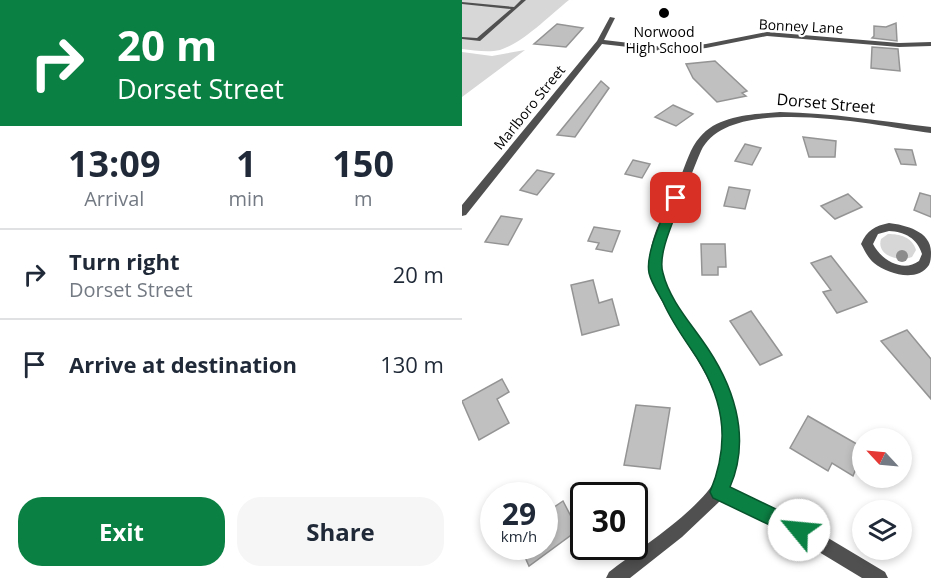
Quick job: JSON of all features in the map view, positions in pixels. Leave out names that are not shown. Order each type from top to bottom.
[{"type":"street","name":"Marlboro Street","points":[[462,212],[600,42],[612,18]]},
{"type":"street","name":"Bonney Lane","points":[[600,42],[680,49],[766,34],[881,44],[931,44]]},
{"type":"street","name":"Dorset Street","points":[[719,492],[725,477],[731,444],[728,405],[715,375],[697,345],[680,324],[656,273],[656,254],[667,219],[704,136],[721,125],[738,119],[786,112],[931,130]]},
{"type":"street","points":[[889,227],[898,227],[916,235],[927,247],[927,260],[923,266],[905,270],[884,265],[869,251],[868,237],[873,232],[889,227]]},
{"type":"street","points":[[923,266],[931,276]]},
{"type":"street","points":[[615,578],[703,508],[719,492],[782,520],[879,578]]},
{"type":"lane","points":[[462,38],[478,40],[524,0]]},
{"type":"lane","points":[[462,3],[515,8]]},
{"type":"shaded area","points":[[462,0],[569,0],[518,41],[500,50],[485,51],[462,49]]},
{"type":"shaded area","points":[[525,50],[462,97],[462,52],[492,56]]},
{"type":"shaded area","points":[[888,234],[909,239],[916,250],[912,257],[901,259],[885,253],[880,245],[881,239]]},
{"type":"building","points":[[896,23],[897,41],[872,38],[874,26],[886,27]]},
{"type":"building","points":[[557,24],[583,28],[566,47],[534,44]]},
{"type":"building","points":[[872,47],[898,49],[900,71],[871,68]]},
{"type":"building","points":[[715,61],[747,91],[742,93],[746,96],[717,102],[693,78],[686,64]]},
{"type":"building","points":[[601,81],[609,88],[575,137],[557,135]]},
{"type":"building","points":[[673,105],[693,114],[676,126],[655,117]]},
{"type":"building","points":[[803,137],[836,141],[835,157],[809,157]]},
{"type":"building","points":[[745,144],[761,148],[752,165],[735,161]]},
{"type":"building","points":[[895,149],[912,150],[916,165],[901,164]]},
{"type":"building","points":[[633,160],[650,164],[642,178],[625,174]]},
{"type":"building","points":[[537,170],[554,174],[537,195],[520,190]]},
{"type":"building","points":[[729,187],[750,190],[745,209],[724,206]]},
{"type":"building","points":[[920,193],[931,196],[931,217],[914,210]]},
{"type":"building","points":[[848,194],[862,207],[835,219],[821,206]]},
{"type":"building","points":[[501,216],[522,219],[508,245],[485,242]]},
{"type":"building","points":[[594,227],[620,231],[612,252],[596,249],[599,243],[588,241]]},
{"type":"building","points":[[701,244],[725,244],[726,267],[718,267],[718,275],[702,275]]},
{"type":"building","points":[[831,256],[867,302],[837,313],[823,292],[831,290],[811,263]]},
{"type":"building","points":[[593,280],[599,303],[612,299],[619,325],[582,335],[571,285]]},
{"type":"building","points":[[751,311],[782,355],[760,365],[730,321]]},
{"type":"building","points":[[907,330],[931,359],[931,399],[881,341]]},
{"type":"building","points":[[502,379],[509,392],[497,399],[509,423],[479,440],[462,401]]},
{"type":"building","points":[[636,405],[670,408],[660,469],[624,465]]},
{"type":"building","points":[[808,416],[852,441],[852,475],[832,463],[828,471],[790,448]]},
{"type":"building","points":[[563,501],[570,515],[570,536],[558,545],[558,504]]},
{"type":"building","points":[[526,560],[537,560],[529,566]]},
{"type":"place","name":"Norwood High School","points":[[664,13]]},
{"type":"route","points":[[676,198],[656,254],[656,273],[680,324],[697,345],[715,375],[728,405],[731,444],[725,477],[719,492],[799,530]]}]
